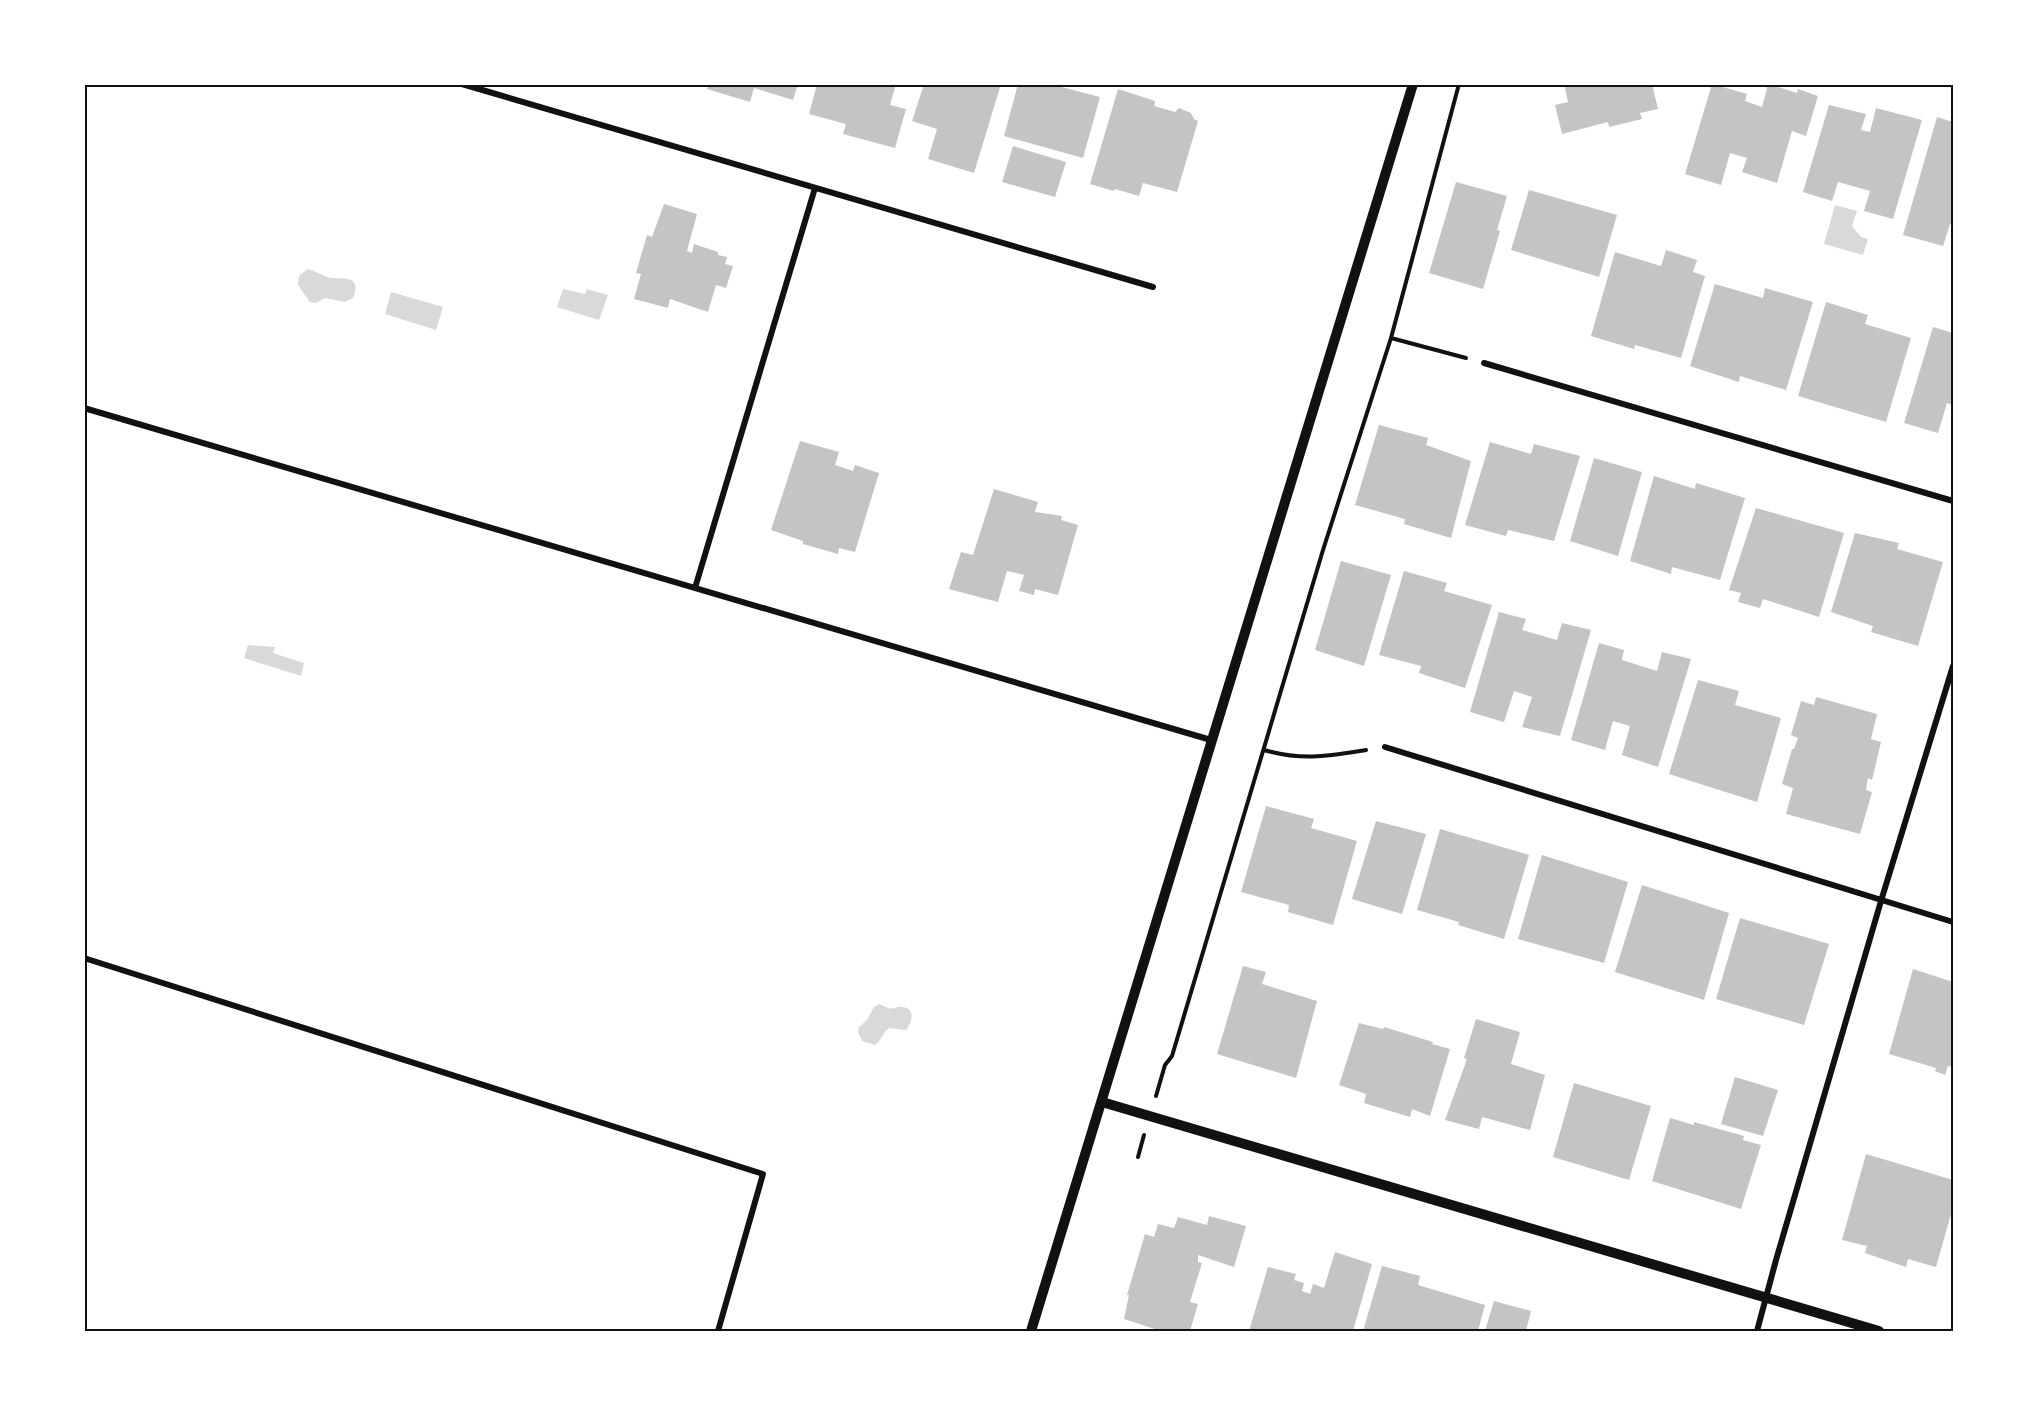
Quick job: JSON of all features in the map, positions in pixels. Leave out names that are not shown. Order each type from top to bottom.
[{"type":"street","points":[[462,84],[1153,287]]},
{"type":"street","points":[[1031,1331],[1413,84]]},
{"type":"street","points":[[695,588],[815,188]]},
{"type":"street","points":[[1484,363],[1953,501]]},
{"type":"street","points":[[84,408],[1211,740]]},
{"type":"street","points":[[1757,1331],[1881,901],[1953,666]]},
{"type":"street","points":[[1385,747],[1953,922]]},
{"type":"street","points":[[84,958],[763,1174],[718,1331]]},
{"type":"street","points":[[1102,1102],[1879,1331]]},
{"type":"path","points":[[1138,1157],[1165,1065],[1172,1056],[1327,539],[1391,338],[1460,84]]},
{"type":"path","points":[[1391,338],[1484,363]]},
{"type":"path","points":[[1264,750],[1316,758],[1385,747]]},
{"type":"shaded area","points":[[1835,205],[1857,211],[1852,226],[1861,237],[1868,239],[1863,255],[1824,244]]},
{"type":"shaded area","points":[[308,269],[331,278],[351,280],[355,286],[353,298],[345,302],[325,298],[316,303],[310,302],[298,285],[299,276]]},
{"type":"shaded area","points":[[563,289],[585,294],[587,289],[608,295],[599,320],[557,307]]},
{"type":"shaded area","points":[[391,292],[443,307],[436,330],[385,314]]},
{"type":"shaded area","points":[[248,645],[275,647],[273,653],[304,663],[301,676],[244,658]]},
{"type":"shaded area","points":[[879,1004],[890,1008],[907,1008],[912,1017],[906,1030],[889,1028],[875,1045],[862,1041],[858,1032],[859,1027],[867,1020],[874,1007]]},
{"type":"building","points":[[709,84],[798,84],[793,100],[754,88],[750,102],[707,89]]},
{"type":"building","points":[[817,84],[896,84],[890,105],[906,109],[895,148],[843,134],[846,124],[809,114]]},
{"type":"building","points":[[924,84],[1001,84],[974,173],[928,159],[937,129],[912,121]]},
{"type":"building","points":[[1018,84],[1050,84],[1100,97],[1083,158],[1004,136]]},
{"type":"building","points":[[1564,84],[1652,84],[1658,109],[1640,113],[1642,119],[1609,127],[1608,122],[1562,134],[1555,105],[1568,102]]},
{"type":"building","points":[[1712,84],[1747,94],[1745,101],[1762,107],[1768,84],[1797,93],[1798,89],[1818,96],[1806,136],[1792,131],[1777,183],[1742,172],[1747,158],[1730,153],[1721,185],[1685,174]]},
{"type":"building","points":[[1118,89],[1155,101],[1154,106],[1175,112],[1179,108],[1191,113],[1198,121],[1177,192],[1143,183],[1139,196],[1090,184]]},
{"type":"building","points":[[1829,105],[1866,114],[1861,130],[1870,132],[1876,108],[1922,120],[1893,219],[1864,211],[1870,191],[1838,182],[1832,201],[1803,192]]},
{"type":"building","points":[[1937,117],[1953,122],[1953,225],[1950,224],[1943,246],[1903,235]]},
{"type":"building","points":[[1013,146],[1066,162],[1055,197],[1002,182]]},
{"type":"building","points":[[1456,182],[1507,196],[1497,230],[1500,231],[1483,289],[1429,273]]},
{"type":"building","points":[[1529,190],[1617,215],[1599,277],[1511,250]]},
{"type":"building","points":[[664,204],[697,214],[687,251],[692,253],[694,244],[727,257],[725,264],[733,266],[726,288],[716,285],[708,312],[670,299],[668,308],[634,299],[641,274],[636,273],[647,235],[652,237]]},
{"type":"building","points":[[1666,250],[1697,260],[1693,272],[1705,276],[1681,358],[1635,345],[1634,349],[1591,336],[1615,252],[1661,266]]},
{"type":"building","points":[[1715,284],[1763,298],[1765,288],[1813,302],[1786,390],[1740,376],[1739,382],[1690,366]]},
{"type":"building","points":[[1826,302],[1868,315],[1865,324],[1911,338],[1886,422],[1798,396]]},
{"type":"building","points":[[1933,327],[1953,333],[1953,405],[1947,403],[1938,433],[1904,423]]},
{"type":"building","points":[[1379,425],[1428,438],[1426,445],[1471,461],[1451,538],[1404,524],[1405,519],[1355,505]]},
{"type":"building","points":[[800,441],[839,452],[835,465],[853,471],[855,465],[879,473],[855,552],[839,548],[838,554],[803,544],[803,541],[771,530]]},
{"type":"building","points":[[1490,442],[1531,454],[1534,444],[1580,456],[1554,541],[1508,530],[1506,536],[1465,525]]},
{"type":"building","points":[[1594,458],[1642,472],[1618,556],[1570,541]]},
{"type":"building","points":[[1654,476],[1695,489],[1696,483],[1745,498],[1720,580],[1672,567],[1671,574],[1630,561]]},
{"type":"building","points":[[994,489],[1038,502],[1035,512],[1062,516],[1061,520],[1078,525],[1058,595],[1035,589],[1034,595],[1019,591],[1024,575],[1007,571],[998,602],[949,589],[961,552],[973,555]]},
{"type":"building","points":[[1756,508],[1844,533],[1819,617],[1763,599],[1760,608],[1738,602],[1741,593],[1729,590]]},
{"type":"building","points":[[1855,533],[1899,543],[1897,549],[1943,562],[1918,646],[1871,632],[1873,626],[1831,612]]},
{"type":"building","points":[[1341,561],[1391,575],[1364,666],[1315,650]]},
{"type":"building","points":[[1404,571],[1447,583],[1444,591],[1492,605],[1465,688],[1419,673],[1421,666],[1379,655]]},
{"type":"building","points":[[1499,612],[1526,619],[1522,630],[1557,640],[1562,623],[1591,630],[1560,736],[1522,727],[1532,697],[1514,691],[1504,722],[1470,712]]},
{"type":"building","points":[[1599,643],[1624,650],[1622,660],[1657,671],[1662,652],[1691,659],[1658,767],[1622,755],[1630,726],[1613,721],[1605,750],[1571,740]]},
{"type":"building","points":[[1698,680],[1739,691],[1735,705],[1781,718],[1757,802],[1669,774]]},
{"type":"building","points":[[1816,697],[1877,714],[1871,739],[1881,742],[1872,780],[1868,778],[1866,790],[1872,792],[1860,834],[1786,814],[1793,788],[1782,784],[1792,749],[1798,738],[1791,735],[1801,701],[1814,705]]},
{"type":"building","points":[[1266,806],[1314,819],[1311,828],[1357,841],[1333,925],[1288,912],[1289,905],[1241,892]]},
{"type":"building","points":[[1376,821],[1426,834],[1402,914],[1352,899]]},
{"type":"building","points":[[1440,829],[1529,855],[1504,939],[1458,925],[1459,922],[1417,910]]},
{"type":"building","points":[[1542,855],[1628,882],[1604,963],[1518,939]]},
{"type":"building","points":[[1642,885],[1729,913],[1704,1000],[1615,972]]},
{"type":"building","points":[[1740,918],[1829,944],[1804,1025],[1716,999]]},
{"type":"building","points":[[1243,966],[1266,972],[1262,984],[1317,1001],[1296,1078],[1217,1054]]},
{"type":"building","points":[[1913,969],[1953,982],[1953,1067],[1948,1066],[1945,1075],[1935,1071],[1936,1068],[1889,1054]]},
{"type":"building","points":[[1476,1019],[1520,1032],[1511,1064],[1545,1075],[1530,1130],[1482,1117],[1479,1129],[1445,1120],[1467,1059],[1464,1058]]},
{"type":"building","points":[[1359,1023],[1383,1029],[1384,1027],[1450,1049],[1430,1116],[1412,1109],[1410,1117],[1364,1103],[1366,1094],[1339,1085]]},
{"type":"building","points":[[1735,1077],[1778,1090],[1763,1136],[1721,1124]]},
{"type":"building","points":[[1574,1083],[1651,1106],[1629,1180],[1553,1157]]},
{"type":"building","points":[[1670,1118],[1744,1136],[1743,1140],[1761,1145],[1741,1209],[1652,1181]]},
{"type":"building","points":[[1866,1154],[1953,1180],[1953,1207],[1936,1267],[1908,1259],[1906,1267],[1865,1253],[1867,1246],[1842,1240]]},
{"type":"building","points":[[1209,1216],[1246,1226],[1234,1267],[1198,1255],[1198,1262],[1202,1263],[1190,1302],[1198,1304],[1190,1331],[1161,1331],[1124,1319],[1129,1295],[1127,1295],[1145,1234],[1154,1237],[1158,1224],[1174,1228],[1178,1217],[1207,1225]]},
{"type":"building","points":[[1335,1252],[1372,1264],[1353,1331],[1249,1331],[1268,1267],[1296,1274],[1294,1280],[1304,1283],[1302,1291],[1310,1294],[1313,1284],[1324,1288]]},
{"type":"building","points":[[1382,1266],[1420,1276],[1418,1285],[1485,1305],[1478,1331],[1363,1331]]},
{"type":"building","points":[[1494,1301],[1531,1311],[1526,1331],[1485,1331]]}]
